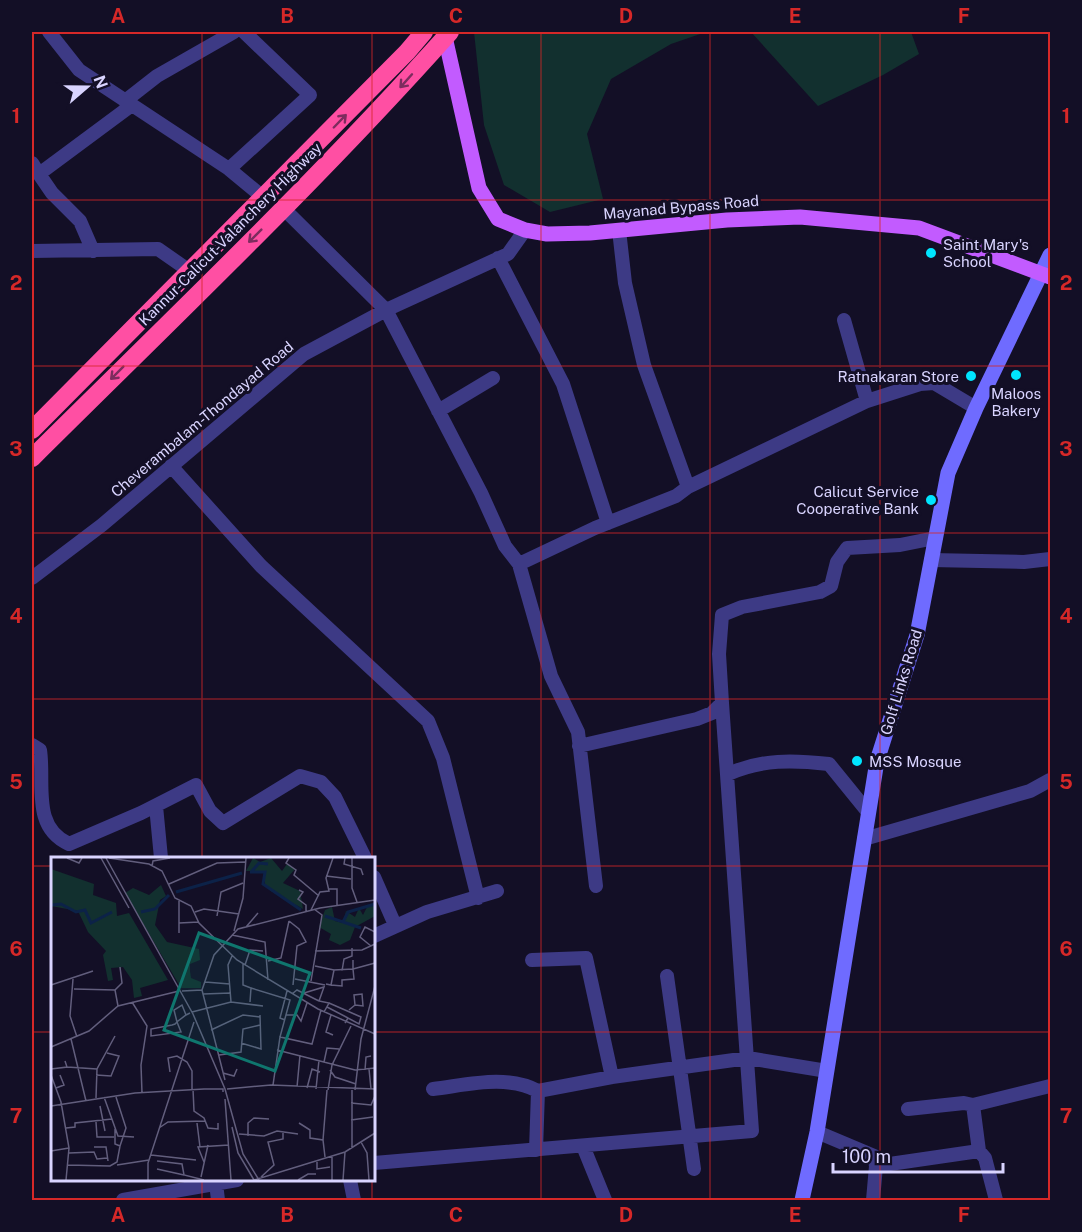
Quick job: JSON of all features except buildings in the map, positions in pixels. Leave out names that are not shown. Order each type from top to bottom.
[{"type":"highway","name":"Kannur-Calicut-Valanchery Highway","points":[[32,430],[264,198],[424,32]]},
{"type":"highway","name":"Kannur-Calicut-Valanchery Highway","points":[[32,458],[283,208],[401,86],[447,34]]},
{"type":"main road","name":"Mayanad Bypass Road","points":[[447,34],[479,188],[498,219],[525,230],[547,234],[727,220],[800,217],[919,228],[1046,275]]},
{"type":"main road","name":"Golf Links Road","points":[[802,1200],[817,1132],[877,761],[917,634],[948,473],[976,408],[1046,275],[1050,255]]},
{"type":"street","points":[[49,32],[79,70],[229,170],[264,198]]},
{"type":"street","points":[[93,251],[80,221],[52,193],[35,168],[128,103],[157,75],[234,32]]},
{"type":"street","points":[[229,170],[310,95],[244,32]]},
{"type":"street","points":[[283,208],[386,310],[481,493],[505,546],[519,564],[551,676],[578,732],[596,886]]},
{"type":"street","name":"Cheverambalam-Thondayad Road","points":[[32,578],[102,525],[304,354],[386,310],[507,254],[525,230]]},
{"type":"street","points":[[619,230],[625,283],[644,365],[688,488]]},
{"type":"street","points":[[32,251],[158,249],[191,272]]},
{"type":"street","points":[[498,258],[563,384],[608,523]]},
{"type":"street","points":[[844,320],[867,401]]},
{"type":"street","points":[[438,411],[493,378]]},
{"type":"street","points":[[519,564],[608,523],[676,496],[688,488],[867,401],[920,384],[934,383],[976,408]]},
{"type":"street","points":[[171,466],[261,566],[428,721],[443,758],[478,898]]},
{"type":"street","points":[[375,1163],[752,1131],[719,654],[722,615],[742,607],[820,592],[831,586],[837,562],[847,548],[900,545],[935,538]]},
{"type":"street","points":[[931,560],[1024,562],[1050,559]]},
{"type":"street","points":[[579,746],[697,719],[722,704]]},
{"type":"street","points":[[32,746],[39,750],[42,764],[43,816],[50,831],[69,844],[156,806],[196,785],[210,811],[223,823],[300,776],[321,782],[335,798],[364,857]]},
{"type":"street","points":[[728,774],[749,765],[788,759],[830,764],[868,812]]},
{"type":"street","points":[[864,839],[1030,791],[1050,782]]},
{"type":"street","points":[[156,806],[161,857]]},
{"type":"street","points":[[375,879],[395,925]]},
{"type":"street","points":[[375,935],[427,912],[497,891]]},
{"type":"street","points":[[532,960],[586,958],[612,1077]]},
{"type":"street","points":[[667,976],[694,1169]]},
{"type":"street","points":[[433,1089],[505,1081],[525,1084],[538,1091],[612,1077],[748,1058],[827,1071]]},
{"type":"street","points":[[908,1109],[964,1103],[973,1105],[1050,1086]]},
{"type":"street","points":[[536,1150],[538,1091]]},
{"type":"street","points":[[973,1105],[979,1151],[985,1158],[996,1200]]},
{"type":"street","points":[[817,1132],[874,1156],[876,1166],[873,1200]]},
{"type":"street","points":[[584,1146],[605,1200]]},
{"type":"street","points":[[876,1166],[979,1151]]},
{"type":"street","points":[[123,1200],[180,1185],[226,1181]]},
{"type":"street","points":[[350,1181],[354,1200]]},
{"type":"street","points":[[216,1183],[218,1200]]},
{"type":"green space","points":[[474,32],[706,32],[671,44],[611,79],[587,134],[603,199],[550,212],[504,185],[484,125]]},
{"type":"green space","points":[[751,32],[911,32],[919,54],[883,75],[818,106]]},
{"type":"place","name":"Saint Mary's School","points":[[931,253]]},
{"type":"place","name":"Maloos Bakery","points":[[1016,375]]},
{"type":"place","name":"Ratnakaran Store","points":[[971,376]]},
{"type":"place","name":"Calicut Service Cooperative Bank","points":[[931,500]]},
{"type":"place","name":"MSS Mosque","points":[[857,761]]}]
